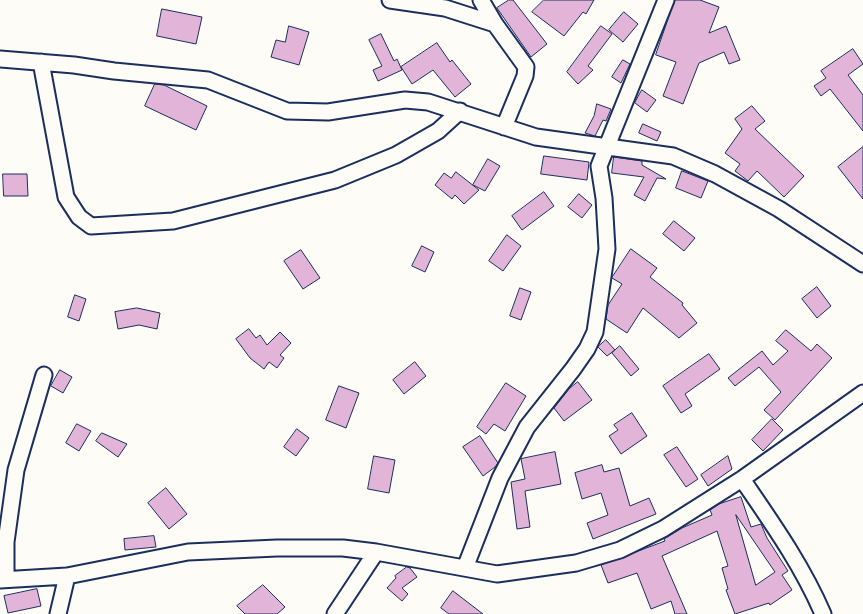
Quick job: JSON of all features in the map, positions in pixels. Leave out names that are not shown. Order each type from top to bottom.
[{"type":"street","points":[[390,0],[445,8],[495,24]]},
{"type":"street","points":[[481,0],[495,24],[526,67],[525,76],[504,127]]},
{"type":"street","points":[[465,568],[500,478],[523,436],[578,362],[595,332],[607,249],[604,198],[599,166],[666,0]]},
{"type":"street","points":[[0,59],[208,80],[287,111],[328,112],[404,100],[428,102],[536,137],[673,156],[715,174],[779,209],[863,264]]},
{"type":"street","points":[[41,62],[66,197],[79,217],[91,226],[173,221],[335,180],[396,156],[438,131],[460,111]]},
{"type":"street","points":[[44,375],[16,470],[3,580],[67,576],[188,552],[277,548],[343,548],[376,552],[497,574],[576,563],[620,550],[662,529],[742,479],[863,393]]},
{"type":"street","points":[[742,479],[811,584],[824,614]]},
{"type":"street","points":[[335,614],[376,552]]},
{"type":"street","points":[[58,614],[67,576]]},
{"type":"building","points":[[509,0],[513,0],[547,44],[531,57],[497,8]]},
{"type":"building","points":[[544,0],[594,0],[586,14],[583,12],[564,36],[532,12]]},
{"type":"building","points":[[675,0],[700,0],[719,7],[709,33],[726,26],[740,60],[729,64],[724,52],[699,63],[683,104],[663,96],[676,62],[656,55]]},
{"type":"building","points":[[162,9],[202,17],[196,44],[157,36]]},
{"type":"building","points":[[624,12],[638,24],[623,42],[609,30]]},
{"type":"building","points":[[289,26],[309,32],[299,65],[271,57],[276,40],[285,42]]},
{"type":"building","points":[[601,26],[612,34],[588,66],[593,70],[578,84],[567,72]]},
{"type":"building","points":[[381,34],[394,61],[397,59],[402,70],[378,81],[373,70],[382,66],[369,40]]},
{"type":"building","points":[[437,43],[450,62],[452,60],[471,84],[455,97],[433,70],[412,84],[401,67]]},
{"type":"building","points":[[853,49],[863,64],[848,75],[863,95],[863,131],[830,89],[821,96],[814,86],[826,78],[821,71]]},
{"type":"building","points":[[623,60],[630,64],[621,83],[612,77]]},
{"type":"building","points":[[155,84],[164,85],[207,106],[196,130],[145,106]]},
{"type":"building","points":[[642,90],[656,100],[647,112],[635,103]]},
{"type":"building","points":[[597,104],[611,109],[606,121],[603,120],[595,136],[585,133],[594,116]]},
{"type":"building","points":[[752,106],[765,121],[755,129],[804,176],[784,197],[757,171],[748,181],[735,171],[740,164],[725,153],[742,129],[735,119]]},
{"type":"building","points":[[643,124],[661,132],[657,141],[639,133]]},
{"type":"building","points":[[863,147],[863,199],[838,167]]},
{"type":"building","points":[[544,156],[589,162],[587,180],[541,174]]},
{"type":"building","points":[[614,157],[642,161],[642,165],[666,179],[657,178],[645,201],[634,195],[644,177],[612,173]]},
{"type":"building","points":[[488,159],[500,166],[485,191],[473,185]]},
{"type":"building","points":[[682,171],[708,181],[701,198],[676,188]]},
{"type":"building","points":[[456,172],[479,190],[464,204],[455,195],[452,199],[435,185],[444,173],[451,178]]},
{"type":"building","points":[[3,174],[27,174],[28,196],[4,196]]},
{"type":"building","points":[[544,192],[554,206],[522,230],[512,216]]},
{"type":"building","points":[[579,194],[592,205],[582,218],[568,207]]},
{"type":"building","points":[[674,221],[695,238],[684,251],[663,234]]},
{"type":"building","points":[[507,235],[521,246],[503,271],[489,261]]},
{"type":"building","points":[[422,246],[434,252],[425,272],[412,266]]},
{"type":"building","points":[[631,249],[657,268],[650,277],[683,303],[682,305],[697,323],[679,338],[643,308],[627,333],[606,319],[608,305],[622,284],[612,278]]},
{"type":"building","points":[[301,250],[320,278],[303,289],[284,261]]},
{"type":"building","points":[[817,287],[831,306],[817,318],[802,299]]},
{"type":"building","points":[[520,288],[531,292],[521,320],[510,316]]},
{"type":"building","points":[[75,295],[86,299],[79,321],[68,317]]},
{"type":"building","points":[[137,308],[160,313],[157,329],[139,325],[118,329],[115,312]]},
{"type":"building","points":[[249,329],[256,338],[260,335],[267,345],[280,332],[291,343],[280,355],[284,358],[277,368],[269,362],[264,369],[250,358],[236,339]]},
{"type":"building","points":[[786,330],[811,351],[817,344],[832,358],[775,420],[764,410],[781,392],[759,367],[735,386],[728,378],[762,351],[773,365],[788,351],[776,341]]},
{"type":"building","points":[[606,340],[615,350],[607,356],[598,347]]},
{"type":"building","points":[[620,346],[639,369],[631,376],[612,353]]},
{"type":"building","points":[[709,354],[720,369],[685,394],[692,406],[681,413],[663,386]]},
{"type":"building","points":[[415,362],[426,376],[404,394],[393,380]]},
{"type":"building","points":[[60,370],[72,377],[63,393],[51,386]]},
{"type":"building","points":[[578,382],[592,400],[564,421],[554,408],[569,389]]},
{"type":"building","points":[[506,383],[526,396],[505,431],[494,424],[486,434],[477,427]]},
{"type":"building","points":[[339,386],[359,393],[346,428],[326,420]]},
{"type":"building","points":[[632,413],[647,436],[621,454],[609,436],[618,430],[614,425]]},
{"type":"building","points":[[772,419],[783,430],[763,451],[752,440]]},
{"type":"building","points":[[77,424],[91,431],[79,451],[66,443]]},
{"type":"building","points":[[297,429],[309,438],[296,456],[284,447]]},
{"type":"building","points":[[102,433],[127,444],[118,457],[96,441]]},
{"type":"building","points":[[480,436],[498,463],[483,476],[463,447]]},
{"type":"building","points":[[677,447],[698,479],[686,487],[664,455]]},
{"type":"building","points":[[555,452],[561,484],[525,491],[530,527],[517,529],[511,482],[525,479],[521,459]]},
{"type":"building","points":[[374,456],[395,460],[389,493],[368,489]]},
{"type":"building","points":[[728,456],[732,469],[708,486],[701,475]]},
{"type":"building","points":[[602,465],[604,472],[619,468],[630,506],[649,498],[656,514],[593,539],[587,523],[608,515],[601,493],[582,499],[575,473]]},
{"type":"building","points":[[166,488],[187,514],[169,529],[148,503]]},
{"type":"building","points":[[741,497],[751,527],[761,524],[767,538],[788,571],[782,575],[792,590],[770,605],[769,603],[735,614],[726,590],[728,589],[722,568],[728,566],[717,531],[662,556],[687,614],[675,614],[671,601],[651,609],[637,573],[608,583],[601,565],[665,541],[664,539],[682,528],[712,515],[710,510],[719,504]],"holes":[[[736,515],[775,572],[756,585]]]},
{"type":"building","points":[[154,536],[156,547],[125,550],[124,539]]},
{"type":"building","points":[[407,567],[417,577],[402,588],[408,594],[402,601],[387,588],[396,578],[395,576]]},
{"type":"building","points":[[263,585],[285,607],[277,614],[245,614],[237,606]]},
{"type":"building","points":[[37,589],[41,606],[8,613],[4,596]]},
{"type":"building","points":[[453,591],[483,614],[449,614],[441,608]]}]
